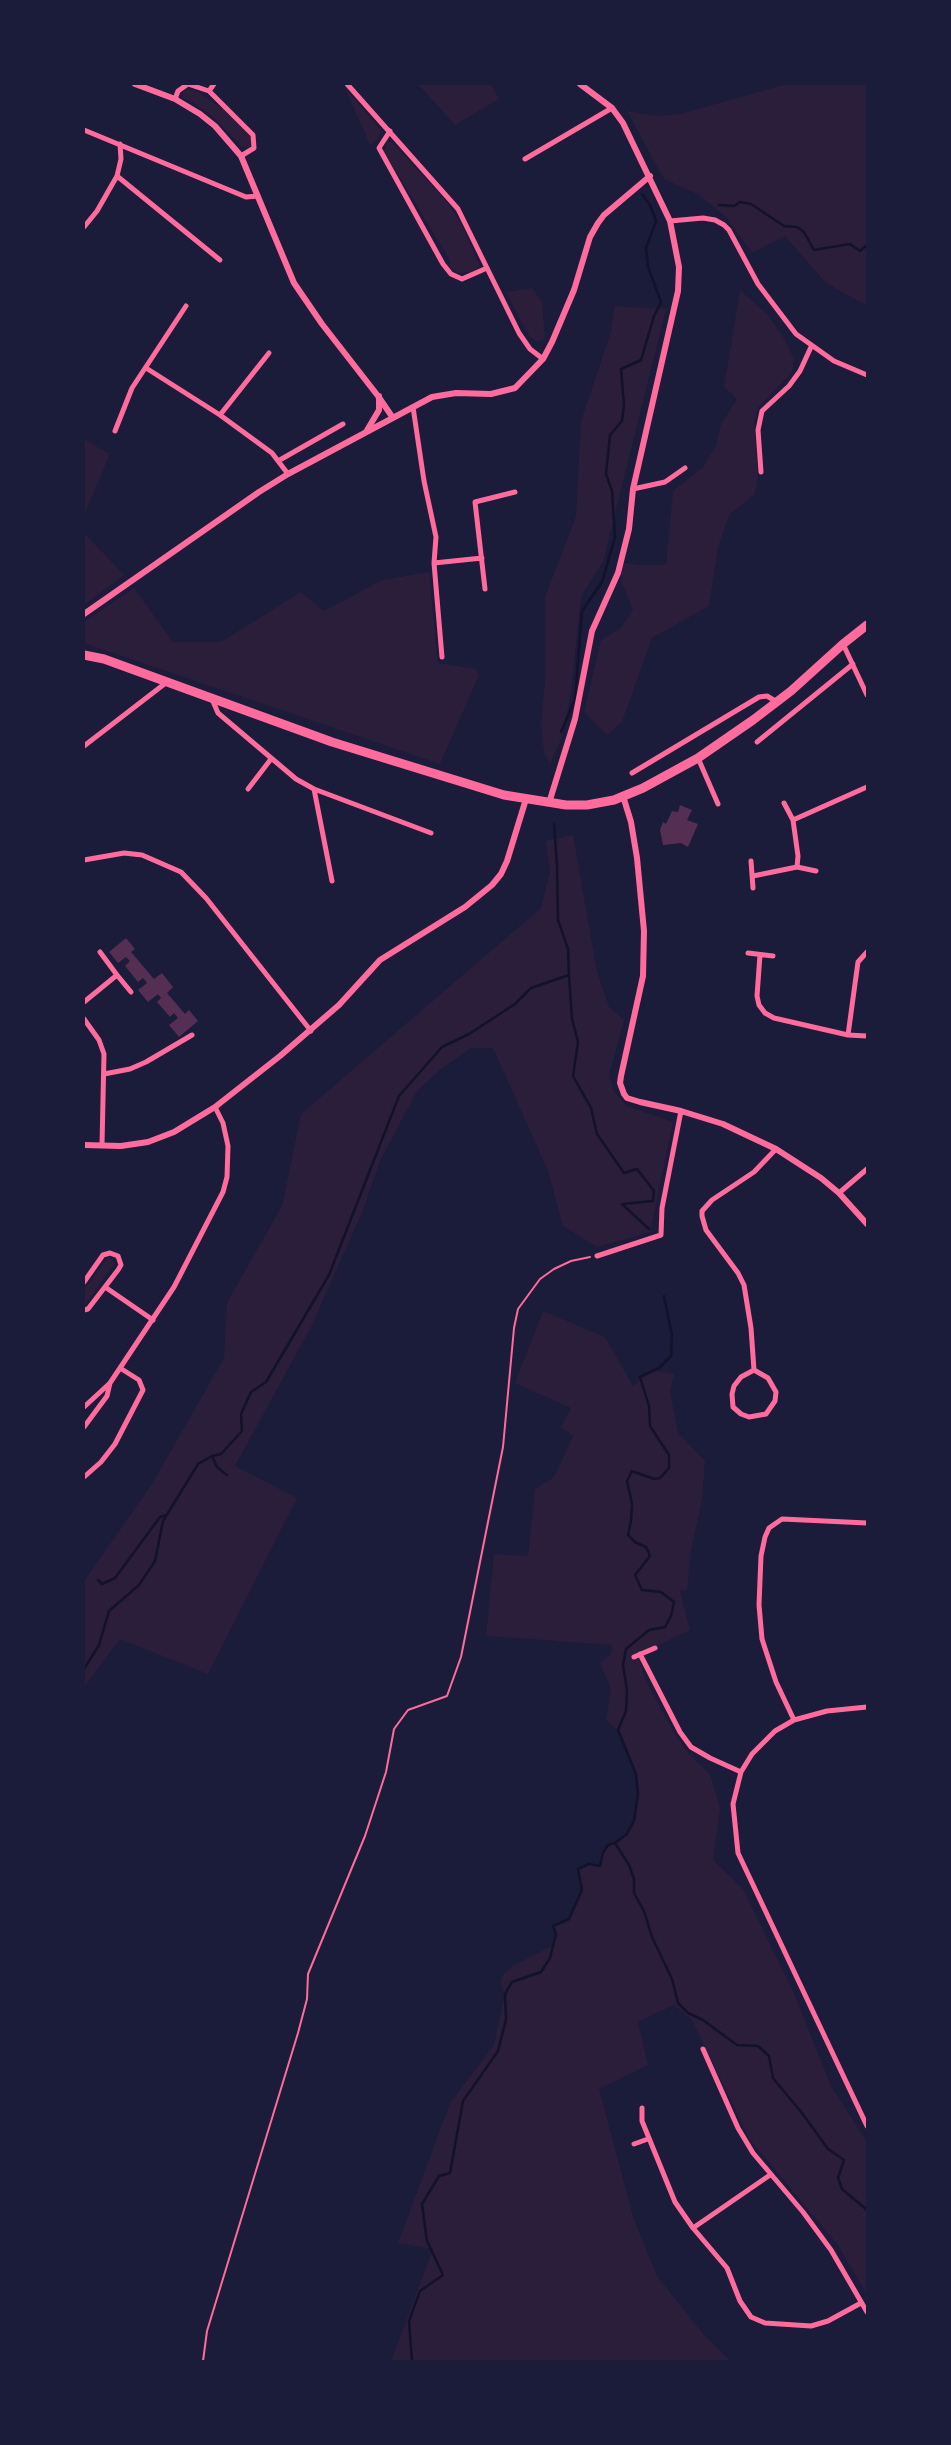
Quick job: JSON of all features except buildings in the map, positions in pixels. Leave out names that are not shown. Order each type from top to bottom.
[{"type":"highway","points":[[84,655],[104,659],[332,742],[504,795],[549,802],[587,805],[623,796],[652,784],[698,758],[777,702],[867,625]]},
{"type":"street","points":[[135,84],[175,100],[215,126],[242,156],[294,283],[322,324],[393,418]]},
{"type":"street","points":[[175,100],[178,91],[188,84],[209,91],[253,136],[254,148],[242,156]]},
{"type":"street","points":[[209,91],[214,84]]},
{"type":"street","points":[[346,84],[458,209],[519,333],[530,349],[543,359]]},
{"type":"street","points":[[549,802],[575,719],[592,631],[618,573],[629,529],[633,489],[678,291],[678,259],[670,221],[650,176],[624,123],[612,108],[580,84]]},
{"type":"street","points":[[524,159],[612,108]]},
{"type":"street","points":[[84,130],[246,197],[258,196]]},
{"type":"street","points":[[390,131],[378,148],[450,274],[462,279],[487,268]]},
{"type":"street","points":[[84,227],[97,211],[117,176],[121,159],[120,144]]},
{"type":"street","points":[[117,176],[220,260]]},
{"type":"street","points":[[84,614],[288,474],[413,407],[442,394],[505,392],[515,388],[526,379],[543,359],[574,290],[590,237],[598,223],[604,214],[650,176]]},
{"type":"street","points":[[670,221],[703,218],[715,220],[724,225],[729,230],[758,284],[796,334],[811,347],[834,362],[867,375]]},
{"type":"street","points":[[115,431],[132,388],[186,306]]},
{"type":"street","points":[[761,472],[758,430],[762,411],[794,378],[811,347]]},
{"type":"street","points":[[220,415],[269,353]]},
{"type":"street","points":[[146,368],[220,415],[272,453],[288,474]]},
{"type":"street","points":[[363,435],[379,410],[378,396]]},
{"type":"street","points":[[413,407],[424,481],[436,537],[434,563],[442,657]]},
{"type":"street","points":[[278,460],[343,424]]},
{"type":"street","points":[[633,489],[666,482],[686,468]]},
{"type":"street","points":[[485,589],[475,502],[515,492]]},
{"type":"street","points":[[434,563],[482,558]]},
{"type":"street","points":[[843,644],[867,695]]},
{"type":"street","points":[[758,742],[853,664]]},
{"type":"street","points":[[84,746],[166,682]]},
{"type":"street","points":[[632,773],[759,697],[767,696],[777,702]]},
{"type":"street","points":[[212,699],[218,713],[271,760],[296,779],[314,789],[430,832]]},
{"type":"street","points":[[698,758],[718,804]]},
{"type":"street","points":[[248,789],[271,760]]},
{"type":"street","points":[[793,820],[867,787]]},
{"type":"street","points":[[314,789],[332,881]]},
{"type":"street","points":[[623,796],[631,822],[637,858],[644,931],[643,976],[620,1083],[624,1094],[627,1098],[640,1102],[681,1111],[723,1124],[776,1149],[821,1178],[840,1194],[867,1224]]},
{"type":"street","points":[[84,1144],[102,1145],[148,1142],[174,1132],[215,1107],[311,1031],[340,1005],[380,960],[465,907],[492,885],[501,874],[507,861],[526,799]]},
{"type":"street","points":[[784,803],[793,820],[798,856],[797,867]]},
{"type":"street","points":[[84,860],[124,853],[142,855],[181,872],[206,898],[311,1031]]},
{"type":"street","points":[[751,862],[753,888]]},
{"type":"street","points":[[753,876],[797,867],[816,872]]},
{"type":"street","points":[[100,952],[131,992]]},
{"type":"street","points":[[848,1035],[858,962],[867,952]]},
{"type":"street","points":[[748,953],[773,956]]},
{"type":"street","points":[[760,955],[757,996],[759,1005],[765,1013],[774,1018],[848,1035],[867,1036]]},
{"type":"street","points":[[84,1002],[117,975]]},
{"type":"street","points":[[84,1019],[99,1040],[104,1054],[102,1145]]},
{"type":"street","points":[[104,1074],[130,1069],[146,1062],[192,1035]]},
{"type":"street","points":[[84,1406],[110,1383],[153,1320],[174,1287],[223,1192],[227,1177],[228,1146],[223,1123],[215,1107]]},
{"type":"street","points":[[597,1256],[662,1235],[662,1208],[681,1111]]},
{"type":"street","points":[[754,1370],[747,1294],[738,1273],[706,1230],[702,1211],[712,1200],[754,1172],[776,1149]]},
{"type":"street","points":[[840,1194],[867,1169]]},
{"type":"street","points":[[84,1282],[103,1255],[110,1253],[118,1256],[121,1265],[88,1309],[84,1310]]},
{"type":"street","points":[[105,1287],[153,1320]]},
{"type":"street","points":[[84,1477],[101,1462],[115,1444],[143,1390],[139,1380],[120,1368]]},
{"type":"street","points":[[754,1370],[768,1378],[776,1392],[772,1407],[766,1414],[749,1417],[741,1414],[733,1406],[732,1394],[734,1386],[741,1377],[754,1370]]},
{"type":"street","points":[[84,1427],[107,1396],[110,1383]]},
{"type":"street","points":[[794,1720],[776,1682],[762,1639],[761,1556],[765,1538],[769,1528],[782,1519],[867,1523]]},
{"type":"street","points":[[634,1657],[655,1648]]},
{"type":"street","points":[[640,1654],[680,1732],[691,1747],[741,1772]]},
{"type":"street","points":[[867,1707],[827,1711],[794,1720],[765,1738],[741,1772],[733,1804],[738,1853],[867,2126]]},
{"type":"street","points":[[703,2049],[738,2128],[770,2174],[803,2212],[831,2250],[867,2312]]},
{"type":"street","points":[[642,2108],[642,2121],[648,2139],[676,2202],[692,2228],[722,2261],[744,2307],[756,2321],[792,2326],[820,2324],[861,2302]]},
{"type":"street","points":[[634,2144],[648,2139]]},
{"type":"street","points":[[692,2228],[770,2174]]},
{"type":"path","points":[[202,2361],[207,2331],[298,2033],[307,1999],[308,1974],[365,1836],[386,1772],[394,1729],[408,1710],[447,1696],[460,1657],[503,1447],[514,1328],[518,1309],[540,1280],[554,1269],[571,1261],[597,1256]]},
{"type":"shaded area","points":[[418,84],[491,84],[499,99],[455,125]]},
{"type":"shaded area","points":[[787,84],[867,84],[867,304],[861,303],[825,282],[785,236],[752,253],[726,217],[699,195],[664,179],[627,111],[657,116],[680,114]]},
{"type":"shaded area","points":[[345,88],[381,130],[378,139],[370,145]]},
{"type":"shaded area","points":[[187,89],[198,92],[223,109],[248,133],[252,141],[251,145],[248,148],[242,147],[212,116],[191,101],[183,98],[183,91]]},
{"type":"shaded area","points":[[387,141],[393,143],[447,202],[461,223],[480,266],[472,272],[457,273],[449,267],[450,260],[384,152]]},
{"type":"shaded area","points":[[532,288],[542,302],[545,339],[537,342],[530,337],[506,292]]},
{"type":"shaded area","points":[[740,290],[768,315],[785,340],[794,359],[792,372],[758,408],[754,422],[758,475],[755,494],[730,514],[718,547],[709,606],[652,638],[622,722],[607,735],[584,712],[601,640],[621,628],[633,610],[621,580],[622,563],[666,565],[673,491],[703,467],[716,445],[721,424],[737,399],[724,387]]},
{"type":"shaded area","points":[[615,306],[666,309],[603,562],[581,596],[571,691],[563,735],[550,764],[544,753],[541,724],[545,681],[545,597],[576,516],[581,421],[610,335]]},
{"type":"shaded area","points":[[84,439],[110,454],[84,515]]},
{"type":"shaded area","points":[[84,533],[124,575],[84,605]]},
{"type":"shaded area","points":[[429,572],[438,663],[476,669],[479,675],[440,764],[84,643],[84,622],[134,588],[173,642],[221,642],[301,592],[324,611],[382,580]]},
{"type":"shaded area","points":[[573,835],[597,972],[609,1007],[624,1020],[609,1075],[614,1092],[627,1106],[673,1122],[650,1232],[597,1247],[563,1226],[548,1171],[493,1048],[471,1048],[441,1069],[417,1091],[381,1159],[362,1212],[311,1327],[235,1466],[297,1498],[208,1674],[120,1639],[84,1687],[84,1581],[152,1484],[224,1358],[227,1302],[282,1206],[301,1114],[541,908],[550,872],[546,841]]},
{"type":"shaded area","points":[[107,1258],[110,1258],[115,1263],[84,1306],[84,1290]]},
{"type":"shaded area","points":[[543,1311],[605,1337],[633,1386],[651,1370],[674,1374],[670,1391],[678,1433],[705,1461],[702,1500],[691,1551],[687,1590],[680,1591],[690,1630],[638,1655],[646,1681],[673,1731],[689,1755],[710,1774],[720,1808],[713,1860],[743,1889],[793,1991],[831,2086],[867,2142],[867,2294],[837,2244],[750,2140],[692,2020],[674,2005],[638,2022],[648,2065],[599,2089],[634,2220],[657,2276],[705,2336],[730,2361],[391,2361],[433,2249],[398,2243],[450,2103],[494,2045],[505,1994],[500,1983],[502,1976],[512,1966],[554,1945],[556,1934],[553,1926],[569,1919],[582,1890],[578,1869],[589,1864],[600,1866],[603,1853],[608,1845],[615,1843],[627,1834],[634,1821],[638,1794],[636,1774],[618,1730],[606,1720],[611,1689],[600,1663],[611,1654],[612,1645],[486,1636],[494,1554],[528,1556],[535,1489],[554,1477],[573,1436],[561,1427],[571,1408],[515,1383]]},
{"type":"waterway","points":[[561,732],[575,699],[582,611],[602,582],[615,537],[612,491],[606,474],[610,435],[622,421],[624,405],[621,369],[641,360],[654,316],[661,302],[648,267],[646,248],[656,221],[650,205],[642,194]]},
{"type":"waterway","points":[[719,205],[734,206],[740,202],[751,204],[784,226],[797,227],[804,232],[814,250],[850,244],[860,251],[867,245]]},
{"type":"waterway","points":[[84,1669],[99,1645],[109,1611],[139,1585],[155,1561],[163,1521],[198,1464],[212,1456],[221,1454],[242,1431],[241,1414],[251,1392],[266,1382],[329,1275],[399,1096],[442,1047],[469,1034],[515,1004],[531,988],[569,975],[568,949],[558,920],[554,824]]},
{"type":"waterway","points":[[569,975],[572,1019],[578,1042],[573,1076],[591,1108],[597,1134],[624,1173],[637,1169],[654,1191],[653,1201],[622,1204],[649,1229]]},
{"type":"waterway","points":[[412,2361],[409,2321],[420,2291],[443,2275],[427,2241],[422,2204],[439,2176],[450,2173],[463,2101],[498,2051],[506,2019],[505,1994],[512,1982],[541,1972],[550,1958],[556,1934],[553,1926],[569,1919],[582,1890],[578,1869],[589,1864],[600,1866],[603,1853],[608,1845],[615,1843],[627,1834],[634,1821],[638,1794],[636,1774],[618,1730],[626,1711],[627,1690],[623,1665],[626,1649],[649,1630],[665,1627],[671,1616],[674,1602],[661,1592],[642,1590],[635,1575],[650,1556],[646,1547],[635,1542],[628,1535],[632,1504],[627,1481],[632,1471],[654,1479],[660,1478],[669,1468],[669,1455],[650,1426],[649,1406],[640,1377],[659,1368],[671,1356],[672,1335],[664,1296]]},
{"type":"waterway","points":[[212,1456],[217,1467],[227,1475]]},
{"type":"waterway","points":[[98,1580],[102,1584],[115,1578],[160,1517],[167,1515]]},
{"type":"waterway","points":[[615,1843],[629,1865],[634,1879],[634,1893],[644,1911],[652,1937],[672,1979],[678,2003],[688,2013],[703,2020],[737,2045],[758,2046],[769,2056],[773,2078],[828,2149],[844,2160],[838,2178],[842,2189],[867,2210]]}]
